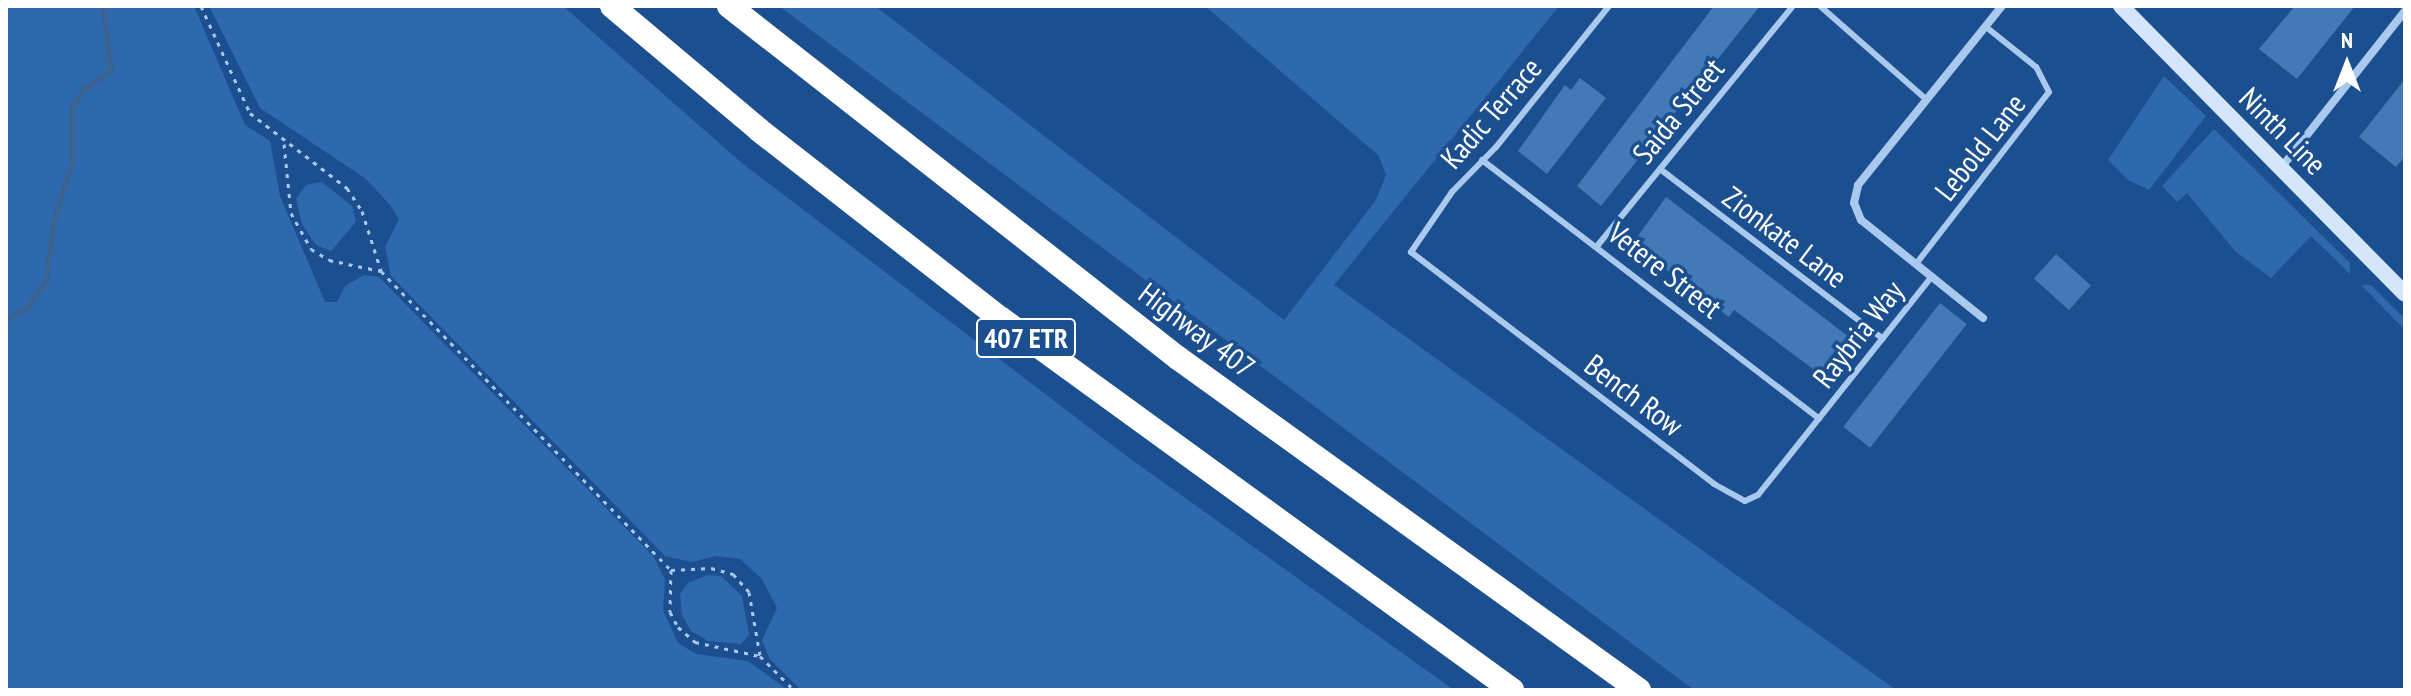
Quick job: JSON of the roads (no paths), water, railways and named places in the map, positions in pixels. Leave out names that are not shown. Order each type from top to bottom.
[{"type":"highway","name":"407 ETR","points":[[612,6],[759,130],[1000,318],[1512,690]]},
{"type":"highway","name":"Highway 407","points":[[729,6],[1178,358],[1639,690]]},
{"type":"main road","name":"Ninth Line","points":[[2121,6],[2405,294]]},
{"type":"street","points":[[1983,318],[1861,220],[1854,203],[1858,185],[2002,6]]},
{"type":"street","points":[[2281,168],[2405,11]]},
{"type":"lane","name":"Kadic Terrace","points":[[1411,252],[1452,192],[1609,6]]},
{"type":"lane","name":"Saida Street","points":[[1598,245],[1793,6]]},
{"type":"lane","points":[[1820,6],[1927,100]]},
{"type":"lane","name":"Lebold Lane","points":[[1916,264],[2049,92],[2036,67],[1986,27]]},
{"type":"lane","name":"Vetere Street","points":[[1482,160],[1598,245],[1819,419]]},
{"type":"lane","name":"Zionkate Lane","points":[[1660,169],[1883,339]]},
{"type":"lane","name":"Bench Row","points":[[1411,252],[1714,484],[1745,501],[1758,495],[1819,419]]},
{"type":"lane","name":"Raybria Way","points":[[1819,419],[1932,276]]},
{"type":"waterway","points":[[6,320],[28,307],[46,279],[54,219],[72,163],[72,108],[83,89],[111,70],[103,6]]}]
